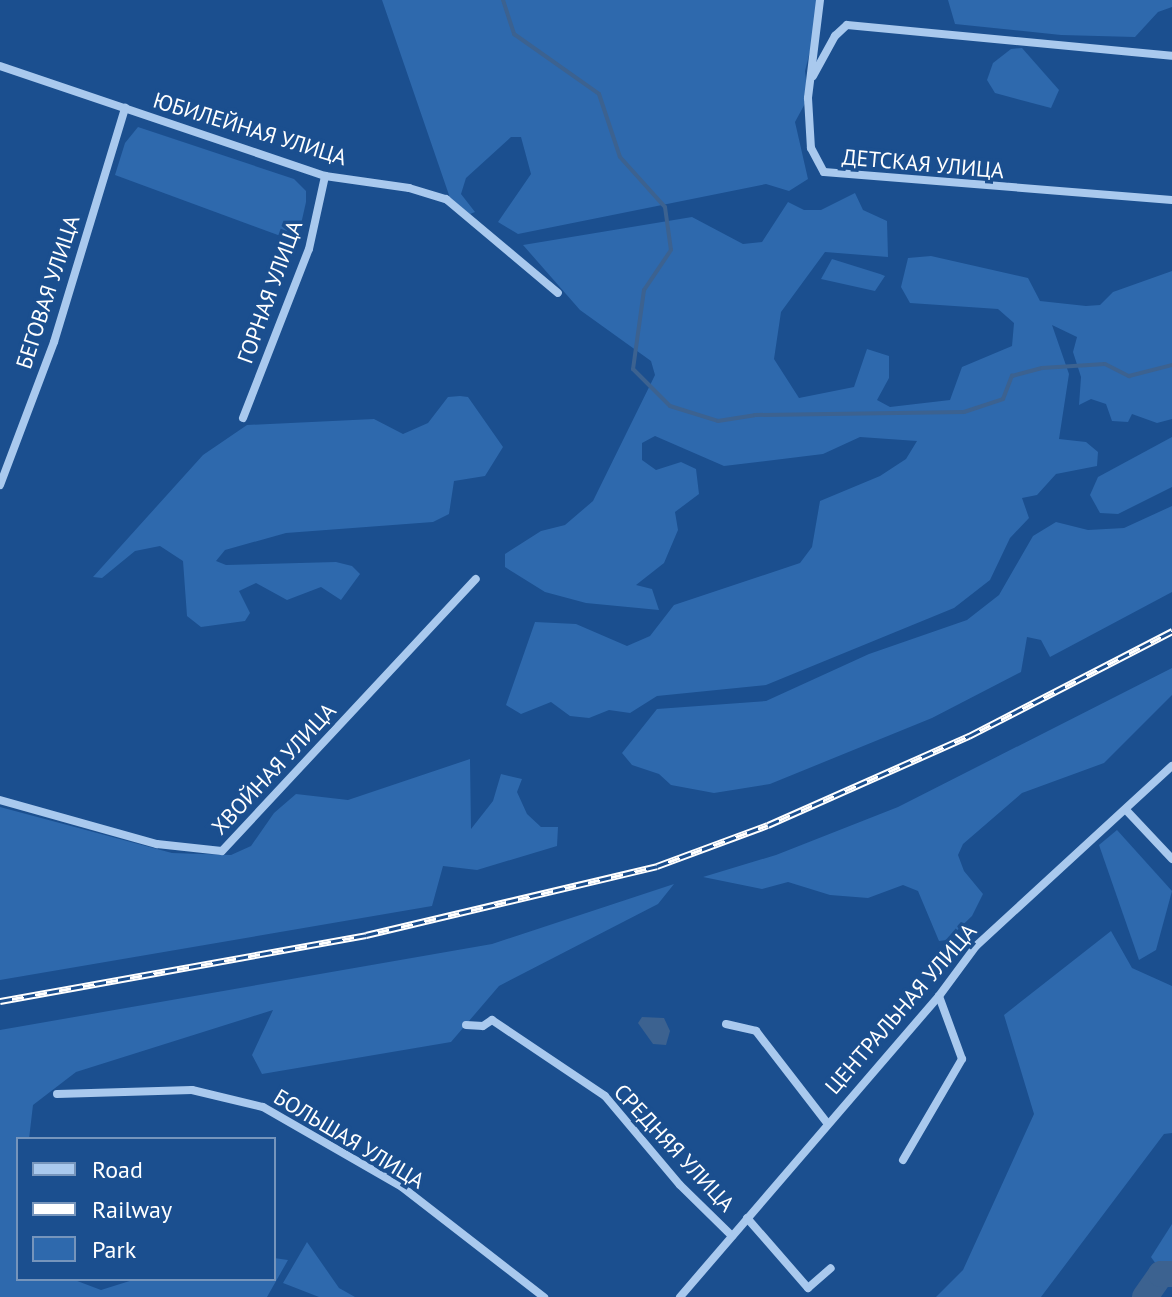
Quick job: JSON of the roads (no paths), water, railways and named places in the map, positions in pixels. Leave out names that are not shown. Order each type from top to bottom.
[{"type":"street","points":[[810,81],[820,0]]},
{"type":"street","name":"ДЕТСКАЯ УЛИЦА","points":[[1172,56],[847,25],[835,36],[810,81],[811,148],[829,174],[1172,200]]},
{"type":"street","name":"ЮБИЛЕЙНАЯ УЛИЦА","points":[[0,66],[325,176],[409,188],[446,199],[558,293]]},
{"type":"street","name":"БЕГОВАЯ УЛИЦА","points":[[0,485],[54,342],[125,108]]},
{"type":"street","name":"ГОРНАЯ УЛИЦА","points":[[243,418],[309,249],[325,176]]},
{"type":"street","name":"ХВОЙНАЯ УЛИЦА","points":[[0,800],[157,844],[222,851],[476,579]]},
{"type":"street","name":"ЦЕНТРАЛЬНАЯ УЛИЦА","points":[[680,1297],[939,996],[976,946],[1127,811],[1172,766]]},
{"type":"street","points":[[1127,811],[1172,859]]},
{"type":"street","points":[[903,1160],[962,1059],[939,996]]},
{"type":"street","name":"СРЕДНЯЯ УЛИЦА","points":[[466,1025],[483,1026],[492,1020],[605,1096],[680,1185],[732,1236]]},
{"type":"street","points":[[726,1024],[756,1031],[827,1123]]},
{"type":"street","name":"БОЛЬШАЯ УЛИЦА","points":[[57,1094],[192,1090],[263,1107],[402,1187],[544,1297]]},
{"type":"street","points":[[747,1218],[808,1288],[831,1268]]},
{"type":"waterway","points":[[503,0],[514,34],[599,94],[620,157],[665,207],[671,250],[644,290],[633,369],[670,406],[718,421],[755,415],[964,412],[1003,399],[1012,376],[1042,368],[1105,364],[1129,376],[1172,365]]},
{"type":"waterway","points":[[1145,1297],[1161,1274],[1172,1274]]},
{"type":"railway","points":[[0,1001],[366,935],[657,866],[768,825],[969,736],[1172,631]]}]
